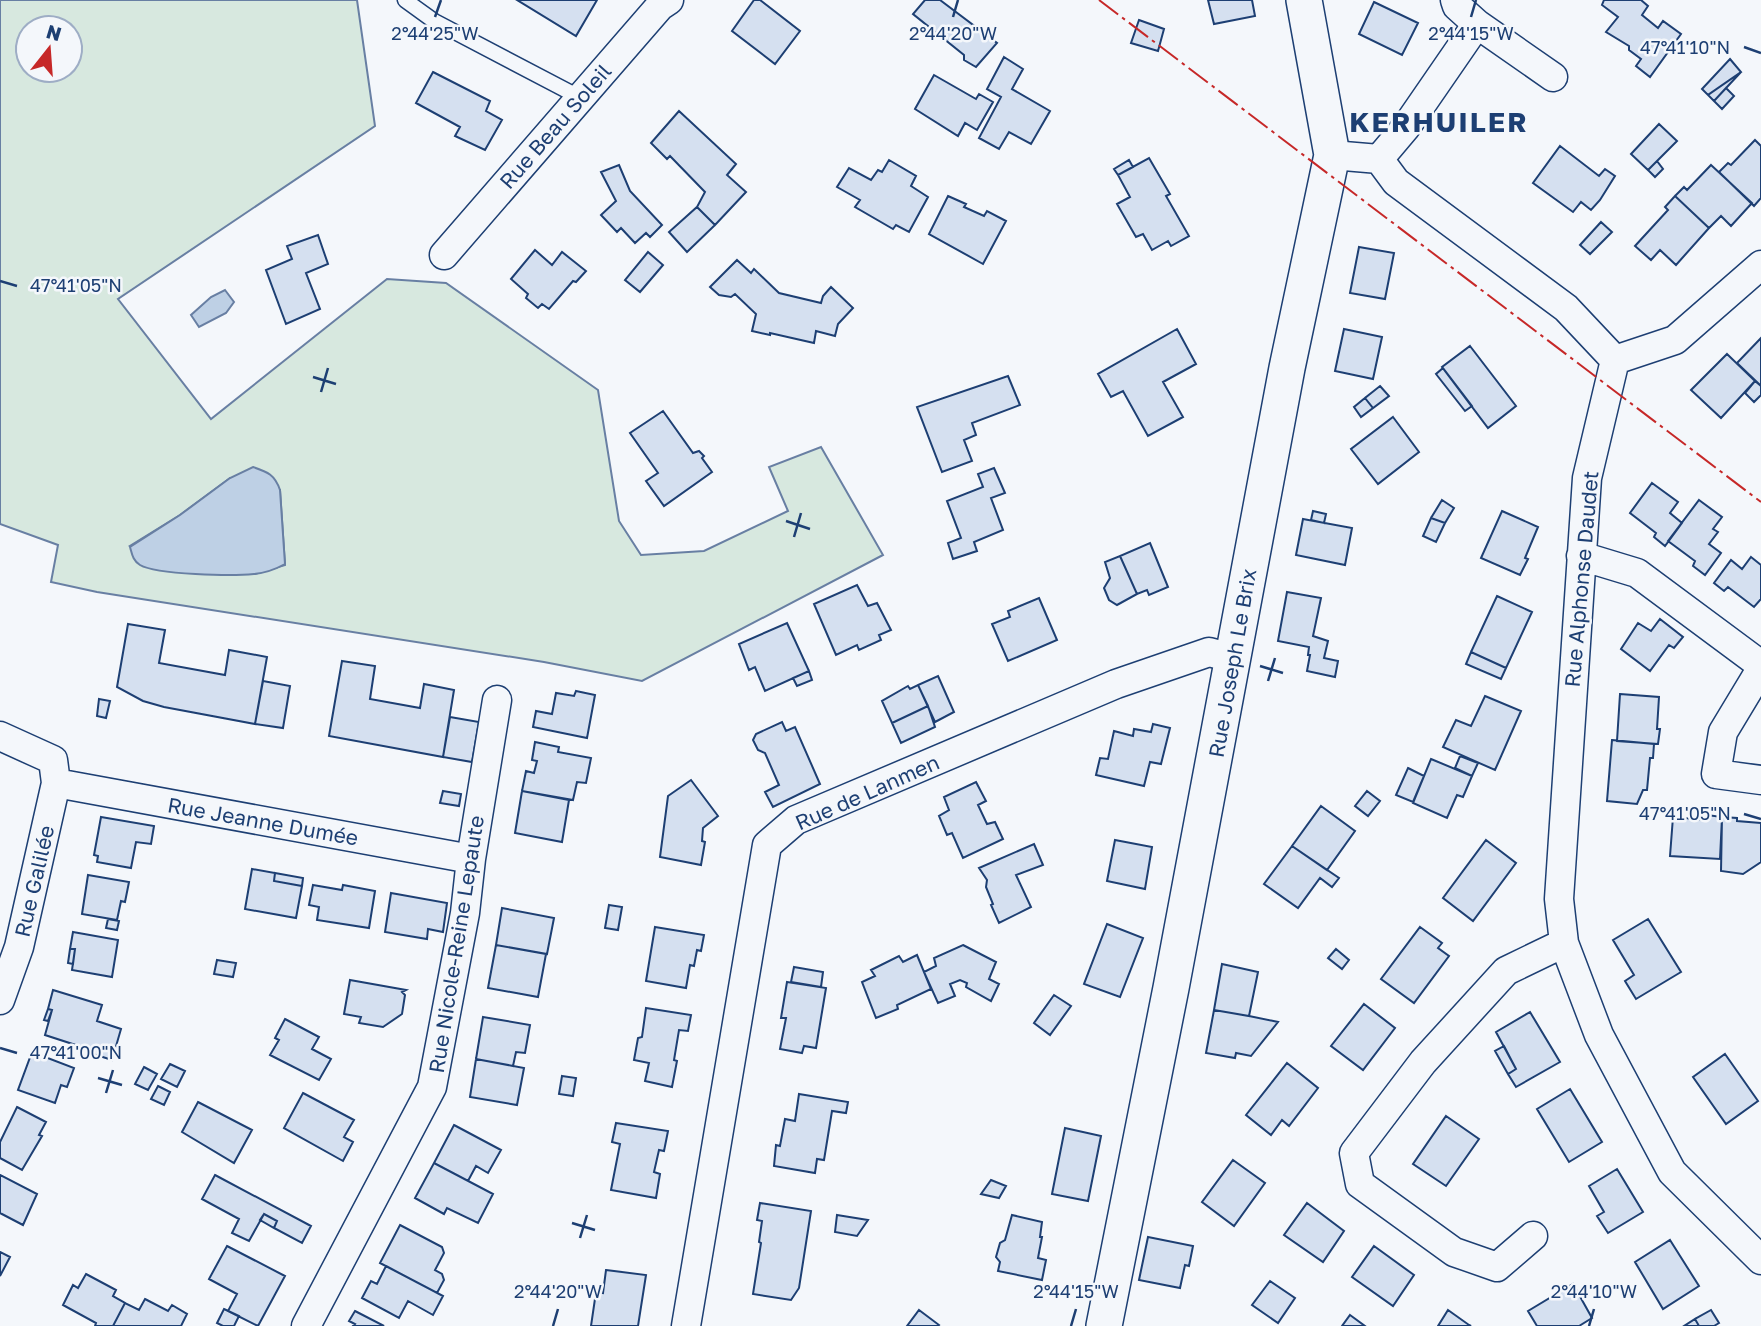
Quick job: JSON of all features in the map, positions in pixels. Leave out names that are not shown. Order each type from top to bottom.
[{"type":"street","name":"Rue Beau Soleil","points":[[444,255],[579,97],[668,0]]},
{"type":"street","name":"Rue Joseph Le Brix","points":[[1104,1326],[1174,975],[1287,368],[1332,155],[1304,0]]},
{"type":"street","points":[[1455,0],[1457,6],[1477,24],[1553,77]]},
{"type":"street","points":[[1379,159],[1406,127],[1477,24]]},
{"type":"street","points":[[1332,155],[1379,159],[1396,182],[1566,308],[1615,360],[1675,340],[1761,265]]},
{"type":"street","name":"Rue Alphonse Daudet","points":[[1615,360],[1587,478],[1559,899],[1564,943],[1599,1035],[1672,1172],[1761,1260]]},
{"type":"street","points":[[1581,556],[1637,573],[1761,667],[1723,732],[1716,774],[1761,780]]},
{"type":"street","name":"Rue de Lanmen","points":[[686,1326],[767,845],[796,820],[1116,684],[1209,652],[1232,658]]},
{"type":"street","name":"Rue Nicole-Reine Lepaute","points":[[306,1326],[432,1087],[465,912],[496,700]]},
{"type":"street","name":"Rue Jeanne Dumée","points":[[0,736],[55,772],[471,859]]},
{"type":"street","name":"Rue Galilée","points":[[0,1000],[19,947],[55,772]]},
{"type":"street","points":[[1533,1236],[1497,1267],[1454,1252],[1360,1184],[1354,1153],[1423,1062],[1506,971],[1564,943]]},
{"type":"lane","points":[[405,0],[434,21],[579,97]]},
{"type":"shaded area","points":[[0,0],[357,0],[375,126],[118,299],[211,419],[387,279],[446,283],[598,390],[619,521],[641,555],[704,551],[788,511],[769,467],[821,447],[883,555],[642,681],[544,662],[97,592],[51,582],[58,545],[0,524]],"holes":[[[230,478],[280,490],[285,565],[255,574],[179,572],[130,546],[180,515]]]},
{"type":"water","points":[[225,290],[234,302],[226,313],[199,327],[191,315],[211,297]]},
{"type":"water","points":[[253,467],[270,475],[280,490],[285,564],[258,573],[213,575],[162,571],[140,565],[136,561],[130,547],[230,478]]},
{"type":"building","points":[[517,0],[597,0],[576,36]]},
{"type":"building","points":[[754,0],[760,0],[800,31],[775,64],[732,31]]},
{"type":"building","points":[[925,0],[940,0],[997,43],[976,67],[964,60],[964,55],[913,14]]},
{"type":"building","points":[[1208,0],[1252,0],[1255,16],[1214,24]]},
{"type":"building","points":[[1604,0],[1641,0],[1648,6],[1642,15],[1658,28],[1663,21],[1681,34],[1650,77],[1636,66],[1641,59],[1629,50],[1629,46],[1606,32],[1618,17],[1602,5]]},
{"type":"building","points":[[1374,2],[1418,23],[1402,55],[1359,34]]},
{"type":"building","points":[[1139,20],[1164,29],[1158,51],[1131,43]]},
{"type":"building","points":[[1004,57],[1023,69],[1012,89],[1050,111],[1031,144],[1009,132],[999,149],[979,138],[1001,97],[987,89]]},
{"type":"building","points":[[1730,59],[1741,72],[1708,95],[1702,89]]},
{"type":"building","points":[[433,72],[490,101],[486,111],[502,120],[485,150],[455,136],[460,127],[416,103]]},
{"type":"building","points":[[1741,72],[1714,101],[1708,95]]},
{"type":"building","points":[[934,75],[976,99],[979,94],[993,102],[977,130],[965,123],[958,136],[915,109]]},
{"type":"building","points":[[1726,88],[1734,96],[1722,109],[1714,101]]},
{"type":"building","points":[[679,111],[736,164],[727,175],[746,192],[715,225],[697,207],[705,192],[670,156],[667,159],[651,143]]},
{"type":"building","points":[[1659,124],[1677,141],[1648,170],[1631,154]]},
{"type":"building","points":[[1755,140],[1761,146],[1761,198],[1754,206],[1719,172],[1728,163],[1731,165]]},
{"type":"building","points":[[1560,146],[1599,176],[1605,169],[1615,176],[1591,210],[1581,202],[1573,212],[1533,183]]},
{"type":"building","points":[[1149,158],[1170,194],[1166,196],[1189,236],[1171,246],[1168,241],[1152,250],[1143,234],[1136,237],[1117,204],[1130,197],[1118,175]]},
{"type":"building","points":[[889,160],[916,176],[911,186],[928,197],[909,232],[896,225],[893,229],[855,207],[860,200],[837,187],[849,168],[871,180],[878,170],[882,172]]},
{"type":"building","points":[[1129,160],[1133,167],[1118,175],[1114,169]]},
{"type":"building","points":[[1657,161],[1663,169],[1655,177],[1648,170]]},
{"type":"building","points":[[619,165],[630,191],[662,225],[650,237],[646,233],[635,243],[621,228],[617,232],[601,215],[616,201],[601,172]]},
{"type":"building","points":[[1711,165],[1752,203],[1731,226],[1721,216],[1709,228],[1675,196],[1684,187],[1687,190]]},
{"type":"building","points":[[948,196],[984,216],[987,211],[1006,221],[983,264],[929,234]]},
{"type":"building","points":[[1675,196],[1709,228],[1676,265],[1660,250],[1651,260],[1635,246],[1668,210],[1665,207]]},
{"type":"building","points":[[697,207],[715,225],[687,252],[669,232]]},
{"type":"building","points":[[1601,222],[1612,232],[1590,254],[1580,245]]},
{"type":"building","points":[[318,235],[328,264],[306,273],[320,309],[286,324],[266,270],[292,259],[287,246]]},
{"type":"building","points":[[1359,247],[1394,253],[1385,299],[1350,293]]},
{"type":"building","points":[[535,250],[552,265],[562,252],[586,271],[576,282],[573,281],[549,309],[542,304],[538,308],[526,298],[528,294],[511,279]]},
{"type":"building","points":[[648,252],[663,265],[640,292],[625,280]]},
{"type":"building","points":[[737,260],[751,273],[754,269],[779,293],[821,303],[831,287],[853,308],[838,324],[835,336],[816,331],[814,343],[752,331],[756,314],[735,294],[731,297],[719,295],[710,287]]},
{"type":"building","points":[[1177,329],[1196,364],[1163,382],[1183,417],[1148,436],[1123,391],[1111,397],[1098,374]]},
{"type":"building","points":[[1344,329],[1382,337],[1373,379],[1335,371]]},
{"type":"building","points":[[1761,338],[1761,386],[1737,363]]},
{"type":"building","points":[[1470,346],[1516,406],[1488,428],[1442,367]]},
{"type":"building","points":[[1727,354],[1755,381],[1721,418],[1691,390]]},
{"type":"building","points":[[1443,368],[1472,406],[1465,411],[1436,374]]},
{"type":"building","points":[[1008,376],[1020,405],[972,423],[976,435],[964,440],[972,461],[942,472],[917,407]]},
{"type":"building","points":[[1755,381],[1761,386],[1761,395],[1754,402],[1745,393]]},
{"type":"building","points":[[1380,386],[1389,396],[1373,408],[1365,398]]},
{"type":"building","points":[[1365,398],[1373,408],[1361,417],[1354,407]]},
{"type":"building","points":[[663,411],[693,453],[699,451],[704,456],[702,458],[712,472],[664,506],[646,481],[658,473],[630,433]]},
{"type":"building","points":[[1393,417],[1419,452],[1378,484],[1351,449]]},
{"type":"building","points":[[994,468],[1005,493],[991,498],[1003,530],[974,542],[977,551],[953,559],[948,543],[961,538],[947,501],[983,487],[978,474]]},
{"type":"building","points":[[1652,483],[1678,502],[1670,513],[1682,523],[1665,546],[1654,537],[1656,533],[1630,513]]},
{"type":"building","points":[[1442,500],[1454,508],[1445,523],[1431,518]]},
{"type":"building","points":[[1699,500],[1722,517],[1713,529],[1718,532],[1709,544],[1721,553],[1705,575],[1693,566],[1695,561],[1668,541]]},
{"type":"building","points":[[1313,511],[1326,514],[1324,523],[1311,520]]},
{"type":"building","points":[[1502,511],[1538,527],[1520,575],[1481,558]]},
{"type":"building","points":[[1431,518],[1445,523],[1436,542],[1423,536]]},
{"type":"building","points":[[1303,519],[1352,528],[1345,565],[1296,555]]},
{"type":"building","points":[[1150,543],[1168,587],[1149,595],[1147,590],[1137,594],[1120,556]]},
{"type":"building","points":[[1120,556],[1137,594],[1117,605],[1109,600],[1104,588],[1110,578],[1105,562]]},
{"type":"building","points":[[1751,557],[1761,565],[1761,599],[1754,607],[1728,587],[1724,591],[1714,583],[1731,560],[1742,569]]},
{"type":"building","points":[[857,585],[868,606],[877,603],[891,630],[879,635],[881,640],[859,650],[857,645],[836,655],[814,604]]},
{"type":"building","points":[[1287,592],[1321,598],[1313,636],[1328,641],[1324,658],[1338,661],[1335,677],[1307,671],[1309,647],[1278,641]]},
{"type":"building","points":[[1497,596],[1532,612],[1506,668],[1471,652]]},
{"type":"building","points":[[1039,598],[1057,640],[1008,661],[992,624],[1010,617],[1008,611]]},
{"type":"building","points":[[1660,619],[1683,637],[1674,648],[1669,645],[1650,671],[1621,649],[1638,623],[1651,631]]},
{"type":"building","points":[[787,623],[809,671],[765,691],[755,667],[749,670],[739,644]]},
{"type":"building","points":[[128,624],[165,630],[159,663],[225,675],[229,650],[267,657],[255,724],[164,707],[143,701],[117,687]]},
{"type":"building","points":[[1471,652],[1506,668],[1501,679],[1466,664]]},
{"type":"building","points":[[342,661],[375,666],[370,699],[420,708],[424,684],[454,690],[443,757],[329,736]]},
{"type":"building","points":[[809,671],[812,680],[797,686],[793,678]]},
{"type":"building","points":[[938,676],[954,712],[935,722],[918,685]]},
{"type":"building","points":[[263,681],[290,686],[283,728],[255,724]]},
{"type":"building","points":[[918,685],[928,706],[892,723],[882,701],[908,686],[910,689]]},
{"type":"building","points":[[576,691],[595,695],[587,738],[533,727],[536,711],[552,714],[556,693],[574,696]]},
{"type":"building","points":[[1620,694],[1659,697],[1658,744],[1617,741]]},
{"type":"building","points":[[1485,696],[1521,711],[1495,770],[1443,747],[1456,720],[1471,726]]},
{"type":"building","points":[[99,699],[110,701],[106,718],[97,716]]},
{"type":"building","points":[[928,706],[935,727],[901,743],[892,723]]},
{"type":"building","points":[[450,717],[479,722],[472,762],[443,757]]},
{"type":"building","points":[[782,722],[786,731],[795,727],[820,784],[773,807],[765,792],[779,785],[765,753],[758,750],[753,740],[756,734]]},
{"type":"building","points":[[1153,724],[1170,728],[1161,764],[1150,762],[1144,786],[1096,775],[1100,758],[1108,759],[1114,731],[1133,736],[1134,729],[1151,732]]},
{"type":"building","points":[[1612,740],[1654,744],[1647,790],[1643,790],[1637,804],[1607,801]]},
{"type":"building","points":[[535,742],[559,747],[558,752],[591,758],[586,783],[577,782],[573,800],[522,791],[526,771],[534,773],[537,761],[532,760]]},
{"type":"building","points":[[1460,756],[1478,763],[1472,776],[1455,768]]},
{"type":"building","points":[[1431,759],[1472,776],[1463,797],[1457,795],[1447,818],[1413,803]]},
{"type":"building","points":[[1408,768],[1424,776],[1413,802],[1396,795]]},
{"type":"building","points":[[691,780],[718,816],[703,828],[702,841],[705,842],[701,865],[660,857],[668,796]]},
{"type":"building","points":[[976,782],[986,801],[978,805],[987,824],[995,822],[1003,839],[963,858],[952,833],[947,835],[939,816],[949,810],[944,797]]},
{"type":"building","points":[[443,791],[461,794],[459,806],[440,803]]},
{"type":"building","points":[[522,791],[569,800],[562,842],[515,833]]},
{"type":"building","points":[[1367,791],[1380,801],[1368,816],[1355,806]]},
{"type":"building","points":[[1321,806],[1355,831],[1327,870],[1292,846]]},
{"type":"building","points":[[1707,815],[1722,817],[1720,859],[1670,856],[1673,817],[1706,820]]},
{"type":"building","points":[[101,817],[154,826],[151,844],[136,842],[131,868],[97,862],[98,856],[94,855]]},
{"type":"building","points":[[1722,817],[1761,823],[1761,862],[1743,874],[1721,871]]},
{"type":"building","points":[[1115,840],[1152,847],[1145,889],[1107,881]]},
{"type":"building","points":[[1486,840],[1516,863],[1473,921],[1443,898]]},
{"type":"building","points":[[1034,844],[1043,865],[1016,875],[1031,907],[999,923],[991,905],[993,904],[986,887],[987,880],[979,868]]},
{"type":"building","points":[[1292,846],[1339,878],[1332,887],[1320,878],[1298,908],[1264,884]]},
{"type":"building","points":[[252,869],[275,873],[274,881],[302,886],[296,918],[245,909]]},
{"type":"building","points":[[275,873],[303,878],[302,886],[274,881]]},
{"type":"building","points":[[88,875],[129,882],[125,902],[121,901],[117,920],[82,914]]},
{"type":"building","points":[[313,885],[342,890],[343,885],[375,891],[369,928],[317,920],[319,907],[309,905]]},
{"type":"building","points":[[391,893],[447,903],[443,932],[428,929],[427,939],[385,932]]},
{"type":"building","points":[[609,905],[622,907],[618,930],[605,928]]},
{"type":"building","points":[[502,908],[554,918],[547,954],[496,945]]},
{"type":"building","points":[[108,919],[119,921],[117,930],[106,928]]},
{"type":"building","points":[[1648,919],[1681,972],[1636,999],[1625,981],[1634,975],[1613,940]]},
{"type":"building","points":[[1107,924],[1143,938],[1120,997],[1084,984]]},
{"type":"building","points":[[655,927],[704,935],[694,966],[690,965],[686,988],[646,981]]},
{"type":"building","points":[[1420,927],[1442,943],[1438,948],[1449,956],[1414,1003],[1381,979]]},
{"type":"building","points":[[73,932],[118,940],[112,977],[72,970],[75,949],[70,949]]},
{"type":"building","points":[[496,945],[546,954],[538,997],[488,988]]},
{"type":"building","points":[[963,945],[996,962],[989,979],[999,984],[991,1001],[966,987],[967,983],[960,980],[950,984],[955,996],[938,1003],[924,972],[936,966],[934,958]]},
{"type":"building","points":[[70,949],[75,949],[73,964],[68,963]]},
{"type":"building","points":[[1336,949],[1349,960],[1342,969],[1328,958]]},
{"type":"building","points":[[917,955],[931,989],[897,1005],[898,1009],[876,1018],[862,982],[875,976],[871,970],[899,956],[903,962]]},
{"type":"building","points":[[217,960],[236,963],[233,977],[214,974]]},
{"type":"building","points":[[1222,964],[1258,972],[1249,1016],[1214,1010]]},
{"type":"building","points":[[794,967],[823,972],[821,987],[791,982]]},
{"type":"building","points":[[350,980],[406,990],[402,992],[405,995],[402,1014],[383,1027],[359,1023],[361,1017],[344,1014]]},
{"type":"building","points":[[787,982],[826,988],[816,1048],[804,1046],[802,1053],[780,1049],[786,1018],[781,1018]]},
{"type":"building","points":[[53,990],[102,1005],[97,1021],[121,1029],[112,1060],[45,1035],[52,1010],[48,1009]]},
{"type":"building","points":[[1054,995],[1071,1006],[1050,1035],[1034,1023]]},
{"type":"building","points":[[1364,1004],[1395,1028],[1363,1070],[1331,1046]]},
{"type":"building","points":[[646,1008],[691,1015],[688,1031],[679,1030],[672,1087],[645,1081],[649,1063],[634,1060],[638,1038],[642,1037]]},
{"type":"building","points":[[48,1009],[52,1010],[48,1021],[44,1020]]},
{"type":"building","points":[[1214,1010],[1278,1022],[1251,1056],[1236,1053],[1235,1058],[1206,1053]]},
{"type":"building","points":[[1530,1012],[1560,1062],[1516,1087],[1508,1074],[1516,1069],[1496,1032]]},
{"type":"building","points":[[483,1017],[530,1025],[525,1053],[516,1052],[513,1066],[476,1059]]},
{"type":"building","points":[[285,1019],[319,1037],[312,1049],[331,1059],[319,1080],[270,1055],[279,1040],[275,1038]]},
{"type":"building","points":[[1504,1046],[1516,1069],[1508,1074],[1495,1051]]},
{"type":"building","points":[[32,1052],[74,1068],[67,1087],[61,1085],[55,1103],[18,1090]]},
{"type":"building","points":[[1725,1054],[1758,1101],[1726,1124],[1693,1077]]},
{"type":"building","points":[[476,1059],[524,1068],[517,1105],[470,1097]]},
{"type":"building","points":[[1287,1063],[1318,1088],[1289,1126],[1282,1120],[1271,1135],[1246,1115]]},
{"type":"building","points":[[170,1064],[185,1071],[177,1087],[161,1079]]},
{"type":"building","points":[[144,1067],[157,1074],[148,1090],[135,1084]]},
{"type":"building","points":[[562,1076],[576,1078],[573,1096],[559,1094]]},
{"type":"building","points":[[158,1086],[170,1092],[164,1105],[151,1099]]},
{"type":"building","points":[[1570,1089],[1602,1142],[1569,1162],[1537,1109]]},
{"type":"building","points":[[303,1093],[354,1120],[344,1137],[353,1142],[343,1161],[284,1128]]},
{"type":"building","points":[[799,1094],[848,1102],[846,1113],[832,1111],[824,1160],[817,1159],[815,1173],[774,1166],[776,1145],[780,1146],[785,1119],[795,1121]]},
{"type":"building","points":[[198,1102],[252,1130],[234,1163],[182,1132]]},
{"type":"building","points":[[17,1107],[46,1122],[39,1135],[42,1136],[22,1170],[0,1158],[0,1142]]},
{"type":"building","points":[[1446,1116],[1479,1139],[1446,1186],[1413,1164]]},
{"type":"building","points":[[616,1123],[668,1131],[664,1151],[659,1150],[654,1172],[660,1174],[656,1198],[611,1190],[620,1144],[612,1142]]},
{"type":"building","points":[[454,1125],[501,1150],[488,1173],[476,1166],[468,1181],[434,1163]]},
{"type":"building","points":[[1065,1128],[1101,1136],[1088,1201],[1052,1194]]},
{"type":"building","points":[[1233,1160],[1265,1183],[1234,1226],[1202,1202]]},
{"type":"building","points":[[434,1163],[493,1194],[478,1223],[447,1208],[444,1214],[415,1198]]},
{"type":"building","points":[[1617,1169],[1643,1212],[1608,1233],[1597,1216],[1604,1212],[1589,1186]]},
{"type":"building","points":[[0,1175],[37,1194],[23,1225],[0,1213]]},
{"type":"building","points":[[215,1175],[311,1226],[302,1243],[274,1228],[277,1221],[264,1214],[249,1241],[232,1233],[239,1219],[202,1199]]},
{"type":"building","points":[[991,1180],[1006,1186],[999,1198],[981,1194]]},
{"type":"building","points":[[760,1203],[811,1211],[799,1288],[791,1300],[753,1294],[761,1243],[762,1221],[757,1220]]},
{"type":"building","points":[[1307,1203],[1344,1231],[1323,1262],[1284,1235]]},
{"type":"building","points":[[264,1214],[277,1221],[274,1228],[260,1220]]},
{"type":"building","points":[[837,1215],[868,1220],[857,1236],[835,1232]]},
{"type":"building","points":[[1012,1215],[1042,1222],[1038,1258],[1046,1260],[1042,1280],[998,1271],[1000,1262],[996,1257],[1000,1243],[1005,1240]]},
{"type":"building","points":[[400,1225],[442,1247],[444,1253],[435,1270],[442,1274],[444,1280],[437,1293],[380,1263]]},
{"type":"building","points":[[1148,1237],[1193,1246],[1180,1288],[1139,1280]]},
{"type":"building","points":[[1670,1240],[1699,1286],[1663,1309],[1635,1262]]},
{"type":"building","points":[[227,1246],[285,1276],[258,1326],[228,1311],[237,1294],[209,1279]]},
{"type":"building","points":[[1374,1246],[1414,1275],[1393,1306],[1352,1277]]},
{"type":"building","points":[[0,1252],[10,1257],[0,1276]]},
{"type":"building","points":[[386,1266],[443,1296],[433,1315],[408,1301],[399,1318],[362,1298],[371,1281],[377,1284]]},
{"type":"building","points":[[606,1270],[646,1275],[638,1326],[591,1326],[596,1292],[603,1293]]},
{"type":"building","points":[[86,1274],[116,1290],[113,1296],[125,1303],[113,1326],[95,1326],[96,1323],[63,1305],[73,1285],[78,1288]]},
{"type":"building","points":[[1270,1281],[1295,1298],[1278,1323],[1252,1305]]},
{"type":"building","points":[[1573,1284],[1592,1318],[1579,1326],[1537,1326],[1528,1311]]},
{"type":"building","points":[[145,1299],[168,1311],[172,1305],[187,1314],[181,1326],[113,1326],[125,1303],[139,1310]]},
{"type":"building","points":[[224,1309],[239,1316],[234,1326],[217,1323]]},
{"type":"building","points":[[919,1310],[939,1325],[907,1326]]},
{"type":"building","points":[[1448,1310],[1469,1325],[1471,1326],[1438,1326]]},
{"type":"building","points":[[1711,1310],[1719,1323],[1714,1326],[1699,1326],[1695,1319]]},
{"type":"building","points":[[355,1311],[384,1326],[353,1326],[355,1324],[349,1321]]},
{"type":"building","points":[[1350,1315],[1365,1326],[1342,1326]]},
{"type":"building","points":[[1695,1319],[1699,1326],[1684,1326]]},
{"type":"power","points":[[1099,0],[1761,502]]},
{"type":"district","name":"KERHUILER","points":[[1439,121]]}]
